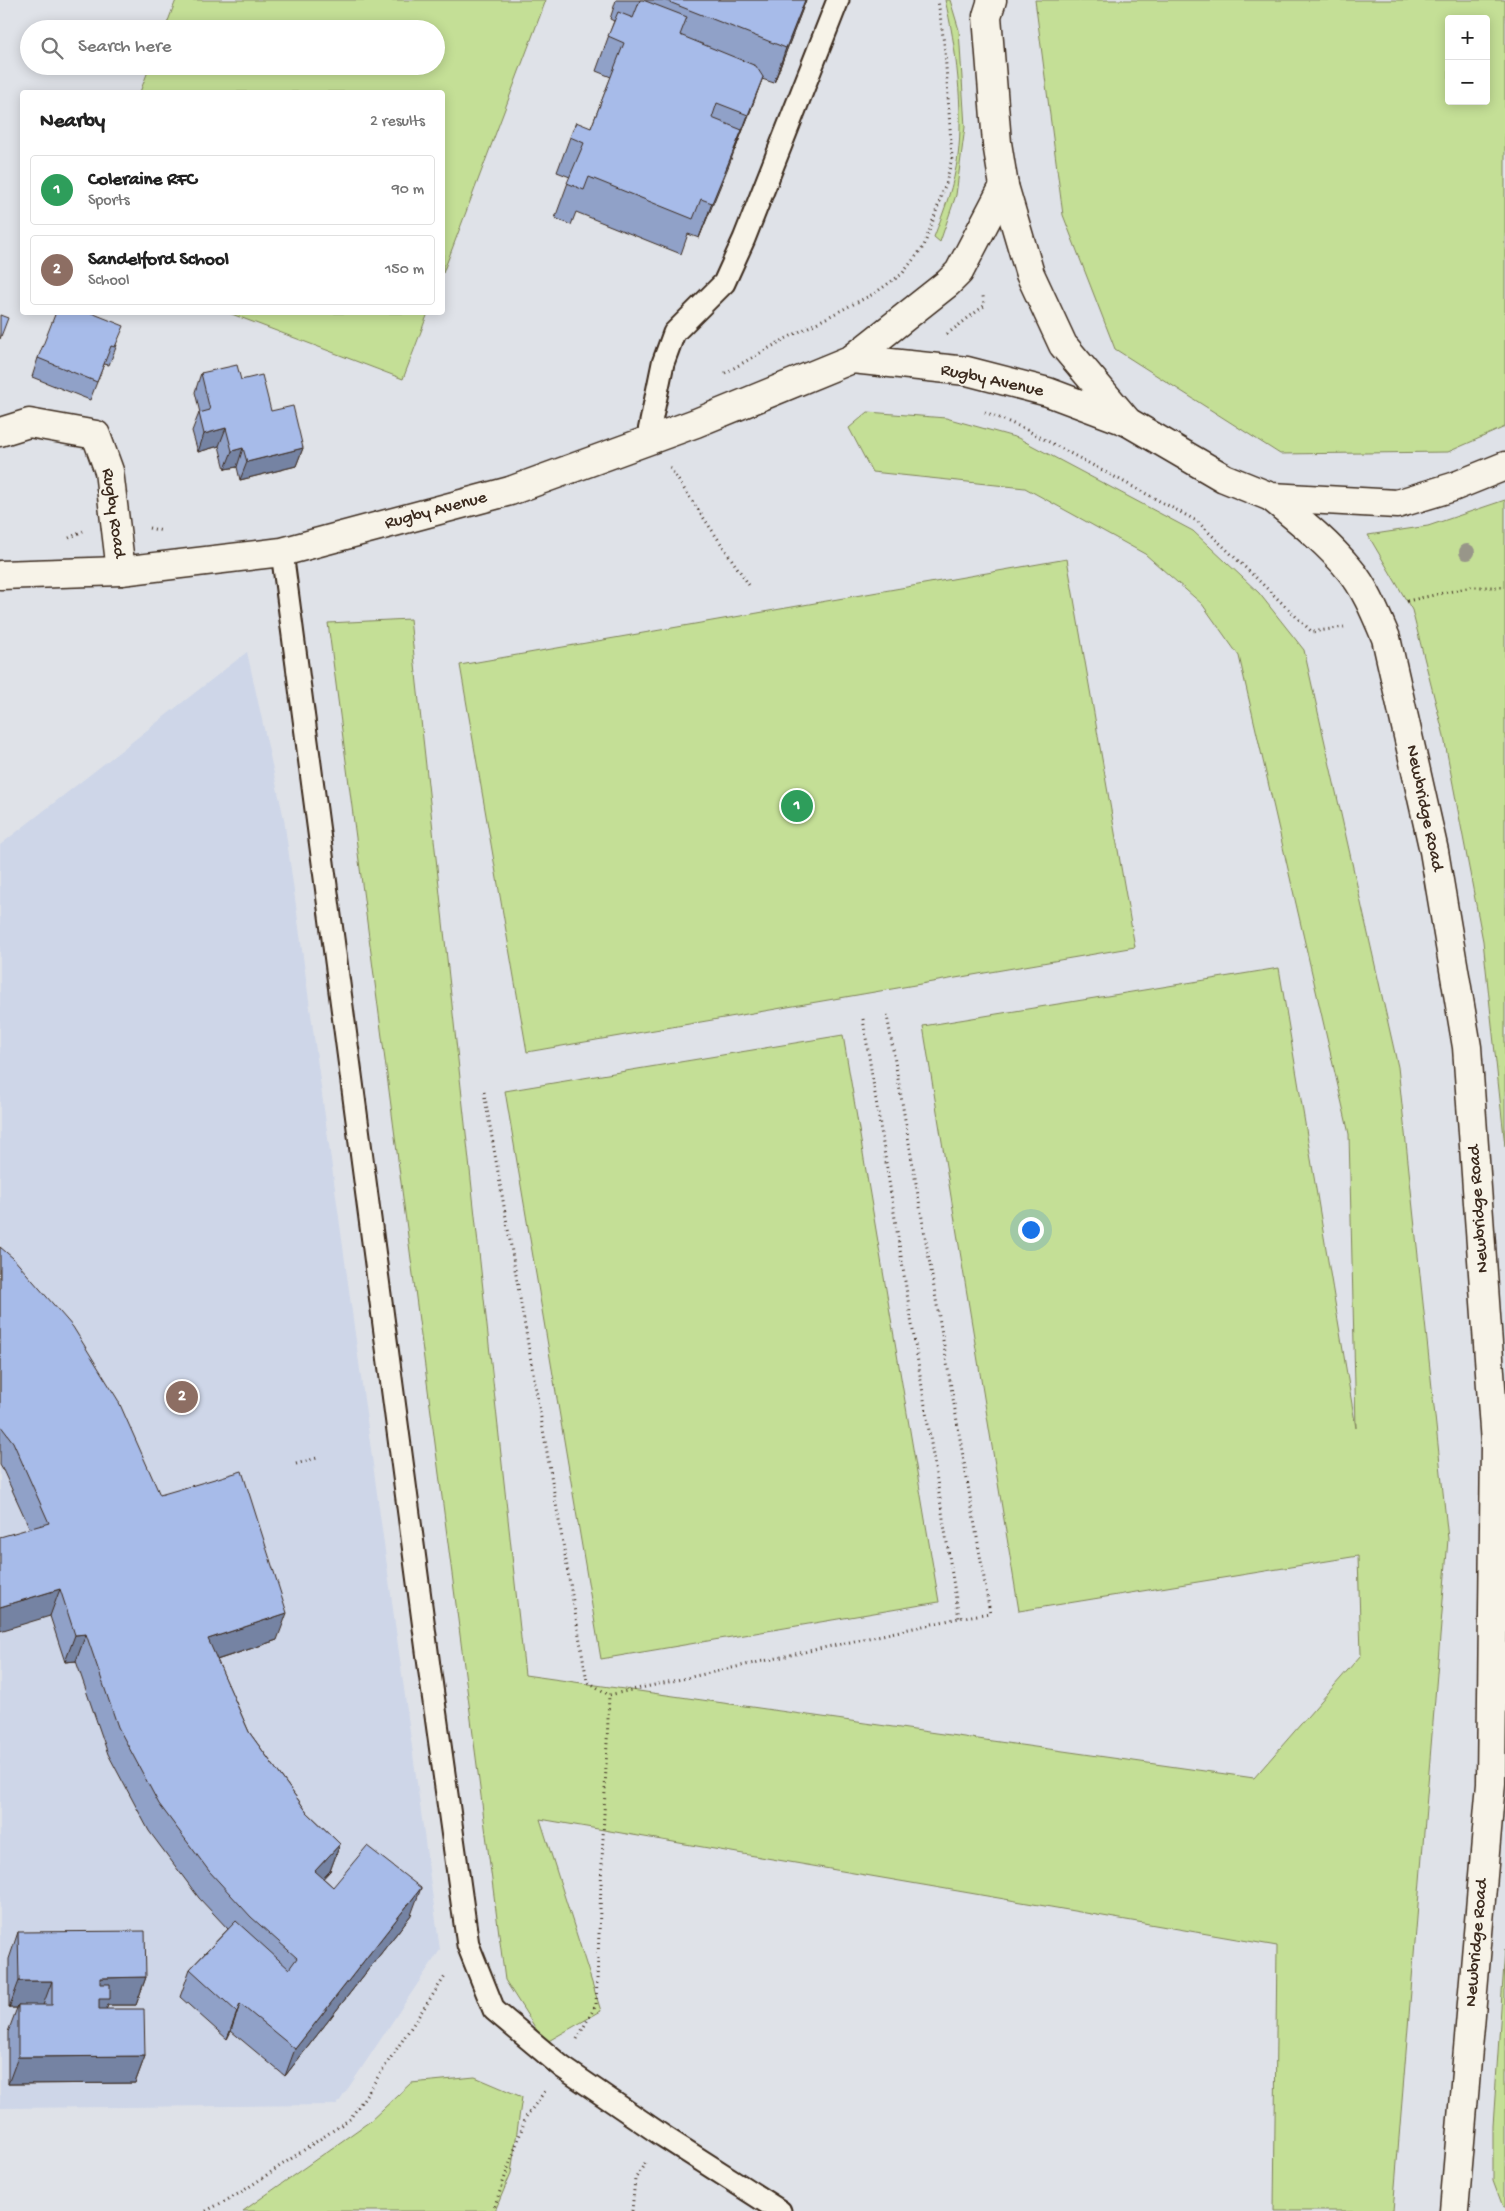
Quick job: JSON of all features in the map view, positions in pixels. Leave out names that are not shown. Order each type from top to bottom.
[{"type":"main road","points":[[986,5],[997,143],[1004,186],[1030,274],[1063,344],[1128,422],[1224,478],[1271,497],[1397,504],[1453,487],[1505,466]]},
{"type":"main road","name":"Rugby Avenue","points":[[0,575],[122,571],[282,552],[510,491],[696,423],[852,359],[948,283],[959,272],[1004,186]]},
{"type":"main road","name":"Rugby Avenue","points":[[852,359],[967,372],[1048,392],[1128,422]]},
{"type":"main road","name":"Rugby Road","points":[[0,432],[29,423],[96,435],[109,471],[122,571]]},
{"type":"main road","name":"Newbridge Road","points":[[1271,497],[1319,537],[1351,571],[1377,616],[1386,638],[1434,851],[1467,1047],[1495,1443],[1491,1783],[1460,2204]]},
{"type":"lane","points":[[647,441],[663,363],[674,333],[724,283],[758,204],[838,0]]},
{"type":"lane","points":[[282,552],[425,1637],[468,1945],[494,2010],[562,2067],[663,2136],[780,2211]]},
{"type":"path","points":[[718,377],[785,339],[875,293],[902,274],[924,246],[946,183],[952,158],[945,51],[938,0]]},
{"type":"path","points":[[941,339],[984,306],[982,290]]},
{"type":"path","points":[[980,410],[1024,428],[1198,521],[1312,632],[1345,627]]},
{"type":"path","points":[[670,467],[751,588]]},
{"type":"path","points":[[143,527],[170,534]]},
{"type":"path","points":[[1410,600],[1471,587],[1505,586]]},
{"type":"path","points":[[484,1092],[587,1681],[608,1695],[958,1618],[990,1613],[886,1014]]},
{"type":"path","points":[[863,1019],[958,1618]]},
{"type":"path","points":[[296,1464],[317,1458]]},
{"type":"path","points":[[493,2211],[526,2117],[562,2067],[596,2005],[608,1695]]},
{"type":"path","points":[[206,2211],[240,2193],[350,2120],[447,1974]]},
{"type":"path","points":[[632,2211],[635,2179],[663,2136]]},
{"type":"shaded area","points":[[247,652],[284,819],[440,1950],[337,2105],[0,2108],[0,845]]},
{"type":"green space","points":[[176,0],[546,0],[445,268],[445,90],[141,90],[147,75],[445,75],[445,20],[168,20]]},
{"type":"green space","points":[[945,0],[950,0],[959,30],[965,127],[956,195],[940,242],[934,237],[954,177],[960,138],[956,57]]},
{"type":"green space","points":[[1035,0],[1505,0],[1505,427],[1448,452],[1280,454],[1115,349],[1063,215]]},
{"type":"green space","points":[[234,315],[427,315],[403,379]]},
{"type":"green space","points":[[868,412],[946,418],[1018,438],[1193,531],[1259,593],[1304,650],[1398,1067],[1448,1539],[1393,2211],[1274,2211],[1277,1946],[540,1819],[601,2011],[545,2043],[505,1980],[328,623],[410,619],[525,1675],[1254,1778],[1361,1655],[1358,1556],[1019,1611],[923,1026],[1279,968],[1356,1428],[1349,1134],[1239,656],[1202,604],[1145,554],[1025,488],[872,472],[849,428]]},
{"type":"green space","points":[[1505,500],[1505,1146],[1483,941],[1443,732],[1412,610],[1368,535],[1428,526]]},
{"type":"green space","points":[[1067,559],[1135,947],[527,1052],[460,665]]},
{"type":"green space","points":[[843,1035],[939,1602],[601,1659],[505,1091]]},
{"type":"green space","points":[[1505,1949],[1505,2207],[1503,2207],[1493,2180],[1493,2126]]},
{"type":"green space","points":[[475,2077],[522,2097],[511,2173],[495,2211],[243,2211],[369,2122],[411,2083]]},
{"type":"building","points":[[640,0],[687,17],[680,35],[756,66],[763,77],[748,115],[717,103],[712,118],[742,130],[712,203],[701,199],[693,219],[589,177],[584,190],[567,183],[584,143],[570,137],[576,122],[591,128],[624,43],[608,36],[618,12],[633,18]]},
{"type":"building","points":[[664,0],[805,0],[786,48]]},
{"type":"building","points":[[0,315],[8,318],[0,339]]},
{"type":"building","points":[[55,315],[96,315],[124,326],[115,347],[111,346],[97,382],[38,358]]},
{"type":"building","points":[[237,365],[241,380],[262,375],[271,411],[293,406],[303,448],[247,462],[243,448],[232,451],[226,428],[204,434],[199,413],[210,410],[201,373]]},
{"type":"building","points":[[0,1247],[13,1258],[73,1327],[118,1400],[160,1495],[242,1471],[287,1613],[208,1639],[249,1732],[307,1812],[340,1844],[315,1871],[333,1887],[367,1846],[421,1888],[295,2049],[240,2004],[237,2012],[190,1969],[236,1921],[289,1969],[297,1958],[251,1917],[209,1871],[159,1804],[118,1727],[86,1634],[75,1635],[60,1589],[0,1607],[0,1537],[49,1523],[13,1442],[0,1425]]},
{"type":"building","points":[[145,1931],[146,1977],[100,1978],[100,1984],[110,1984],[110,1999],[99,1999],[99,2009],[144,2009],[145,2056],[18,2057],[18,2005],[52,2005],[52,1981],[19,1981],[18,1932]]},
{"type":"place","name":"Coleraine RFC","points":[[797,806]]},
{"type":"place","name":"Sandelford School","points":[[182,1397]]}]
